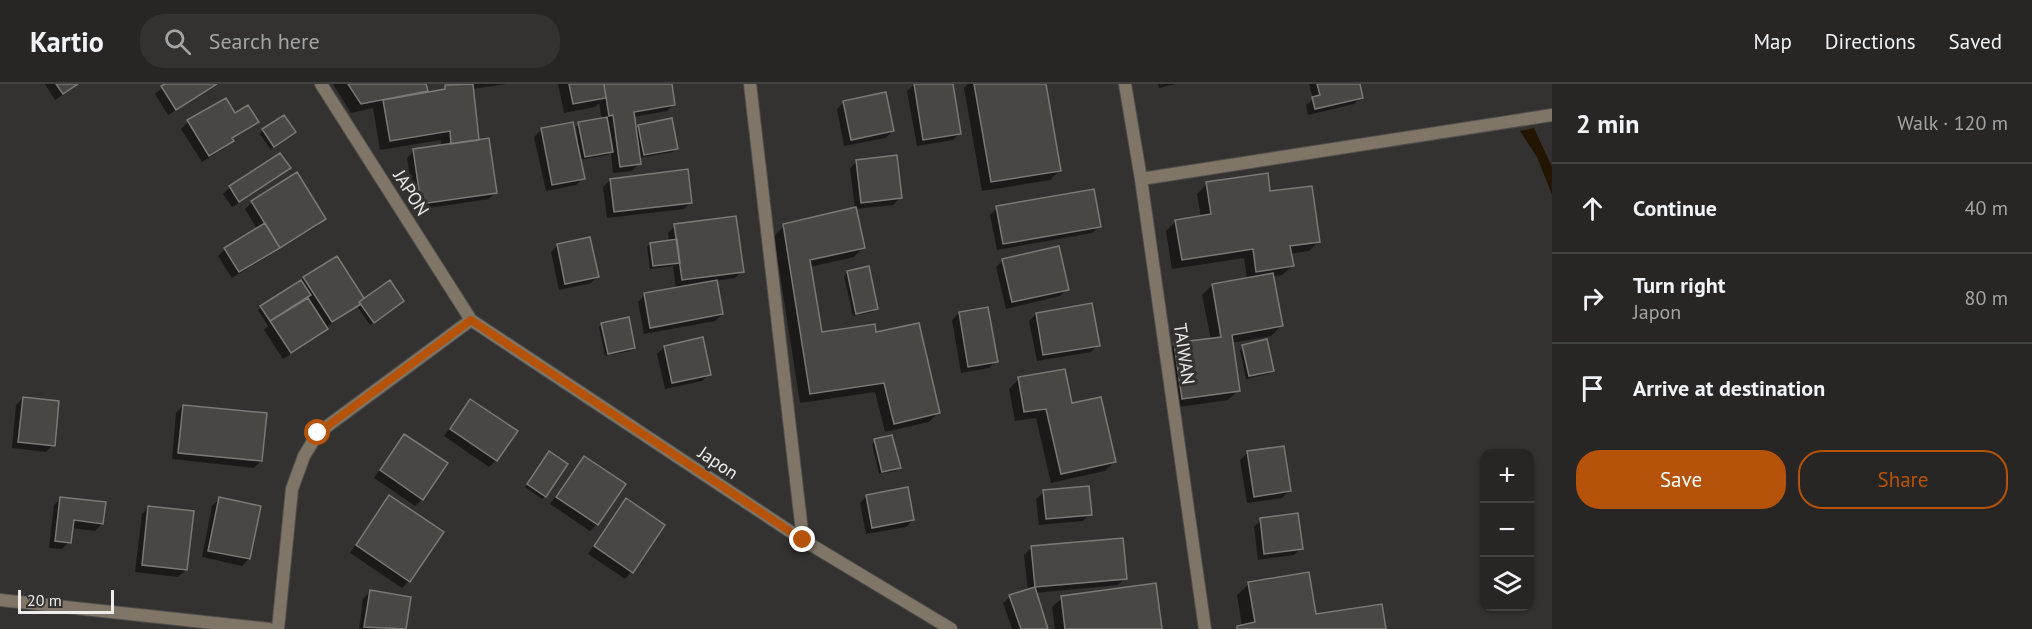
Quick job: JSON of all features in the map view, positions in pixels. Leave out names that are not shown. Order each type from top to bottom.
[{"type":"street","name":"JAPON","points":[[321,84],[471,320]]},
{"type":"street","points":[[750,84],[803,540]]},
{"type":"street","name":"TAIWAN","points":[[1125,84],[1141,179],[1205,629]]},
{"type":"street","points":[[1141,179],[1552,115]]},
{"type":"street","name":"Japon","points":[[471,320],[803,540],[951,629]]},
{"type":"street","points":[[278,629],[292,489],[304,456],[318,433],[471,320]]},
{"type":"street","points":[[0,600],[269,629]]},
{"type":"shaded area","points":[[1534,128],[1552,167],[1552,195],[1537,157],[1520,131]]},
{"type":"building","points":[[56,84],[78,84],[63,94]]},
{"type":"building","points":[[165,84],[217,84],[176,110],[161,86]]},
{"type":"building","points":[[348,84],[426,84],[428,91],[361,104]]},
{"type":"building","points":[[473,84],[479,140],[451,144],[450,131],[390,141],[383,100],[445,89],[445,85]]},
{"type":"building","points":[[569,84],[604,84],[606,98],[573,104]]},
{"type":"building","points":[[604,84],[672,84],[675,105],[634,112],[641,164],[620,167],[613,115],[609,116]]},
{"type":"building","points":[[914,84],[953,84],[961,134],[923,140]]},
{"type":"building","points":[[974,84],[1046,84],[1061,171],[991,182]]},
{"type":"building","points":[[1317,84],[1360,84],[1363,98],[1315,109],[1312,97],[1320,95]]},
{"type":"building","points":[[886,92],[894,131],[851,140],[843,101]]},
{"type":"building","points":[[226,98],[235,113],[248,105],[259,122],[232,138],[234,141],[209,156],[187,120]]},
{"type":"building","points":[[284,115],[296,132],[274,147],[262,129]]},
{"type":"building","points":[[607,117],[613,152],[585,157],[578,122]]},
{"type":"building","points":[[672,118],[678,149],[644,155],[638,125]]},
{"type":"building","points":[[573,122],[585,179],[552,185],[541,128]]},
{"type":"building","points":[[489,138],[497,193],[421,204],[413,149]]},
{"type":"building","points":[[280,153],[291,168],[239,202],[229,186]]},
{"type":"building","points":[[897,155],[902,198],[861,203],[856,160]]},
{"type":"building","points":[[688,169],[692,203],[614,212],[610,179]]},
{"type":"building","points":[[297,172],[326,219],[280,248],[251,201]]},
{"type":"building","points":[[1268,173],[1270,191],[1312,186],[1320,242],[1290,246],[1294,266],[1256,272],[1253,249],[1182,260],[1175,220],[1211,214],[1206,182]]},
{"type":"building","points":[[1094,189],[1101,227],[1003,244],[996,206]]},
{"type":"building","points":[[856,207],[865,248],[810,260],[822,332],[875,324],[876,332],[919,323],[940,413],[894,424],[884,383],[810,394],[783,224]]},
{"type":"building","points":[[736,216],[744,272],[682,280],[674,224]]},
{"type":"building","points":[[265,223],[280,248],[239,272],[224,248]]},
{"type":"building","points":[[590,237],[599,277],[565,284],[557,244]]},
{"type":"building","points":[[677,239],[680,263],[653,266],[650,243]]},
{"type":"building","points":[[1059,246],[1069,290],[1012,302],[1002,259]]},
{"type":"building","points":[[337,256],[364,298],[359,302],[361,304],[332,322],[303,277]]},
{"type":"building","points":[[869,266],[878,309],[856,314],[847,271]]},
{"type":"building","points":[[1273,273],[1283,326],[1232,335],[1240,391],[1182,399],[1174,343],[1221,337],[1212,284]]},
{"type":"building","points":[[301,280],[311,295],[270,321],[260,306]]},
{"type":"building","points":[[390,280],[404,301],[374,323],[359,302]]},
{"type":"building","points":[[717,280],[723,314],[650,328],[644,293]]},
{"type":"building","points":[[308,298],[328,329],[291,353],[270,321]]},
{"type":"building","points":[[1092,303],[1100,346],[1043,355],[1036,313]]},
{"type":"building","points":[[988,307],[998,362],[968,367],[959,312]]},
{"type":"building","points":[[629,317],[635,348],[608,354],[601,323]]},
{"type":"building","points":[[703,337],[711,375],[672,383],[664,346]]},
{"type":"building","points":[[1267,339],[1274,371],[1249,376],[1242,345]]},
{"type":"building","points":[[1065,369],[1072,403],[1101,397],[1116,462],[1061,474],[1046,409],[1024,412],[1018,377]]},
{"type":"building","points":[[23,397],[59,401],[55,446],[18,442]]},
{"type":"building","points":[[470,399],[518,431],[497,461],[450,429]]},
{"type":"building","points":[[183,405],[267,413],[262,461],[178,453]]},
{"type":"building","points":[[404,434],[448,463],[423,500],[380,470]]},
{"type":"building","points":[[892,435],[901,468],[882,472],[874,439]]},
{"type":"building","points":[[1284,446],[1291,491],[1254,497],[1247,451]]},
{"type":"building","points":[[549,451],[568,464],[546,497],[527,484]]},
{"type":"building","points":[[584,456],[626,484],[598,525],[556,497]]},
{"type":"building","points":[[1089,486],[1092,515],[1046,519],[1043,490]]},
{"type":"building","points":[[908,487],[914,520],[872,528],[866,495]]},
{"type":"building","points":[[389,495],[444,532],[410,582],[356,545]]},
{"type":"building","points":[[60,497],[106,502],[103,524],[74,520],[71,543],[55,541]]},
{"type":"building","points":[[219,497],[261,506],[250,559],[208,551]]},
{"type":"building","points":[[626,498],[665,525],[633,573],[594,546]]},
{"type":"building","points":[[148,506],[194,511],[187,570],[142,565]]},
{"type":"building","points":[[1298,513],[1303,549],[1264,554],[1260,518]]},
{"type":"building","points":[[1123,538],[1127,579],[1035,587],[1031,546]]},
{"type":"building","points":[[1309,572],[1316,614],[1382,604],[1386,629],[1237,629],[1237,626],[1255,622],[1248,582]]},
{"type":"building","points":[[1156,583],[1162,629],[1065,629],[1061,596]]},
{"type":"building","points":[[1035,587],[1048,629],[1021,629],[1009,595]]},
{"type":"building","points":[[370,590],[411,597],[406,629],[364,627]]},
{"type":"route","points":[[318,433],[471,320],[803,540]]}]
